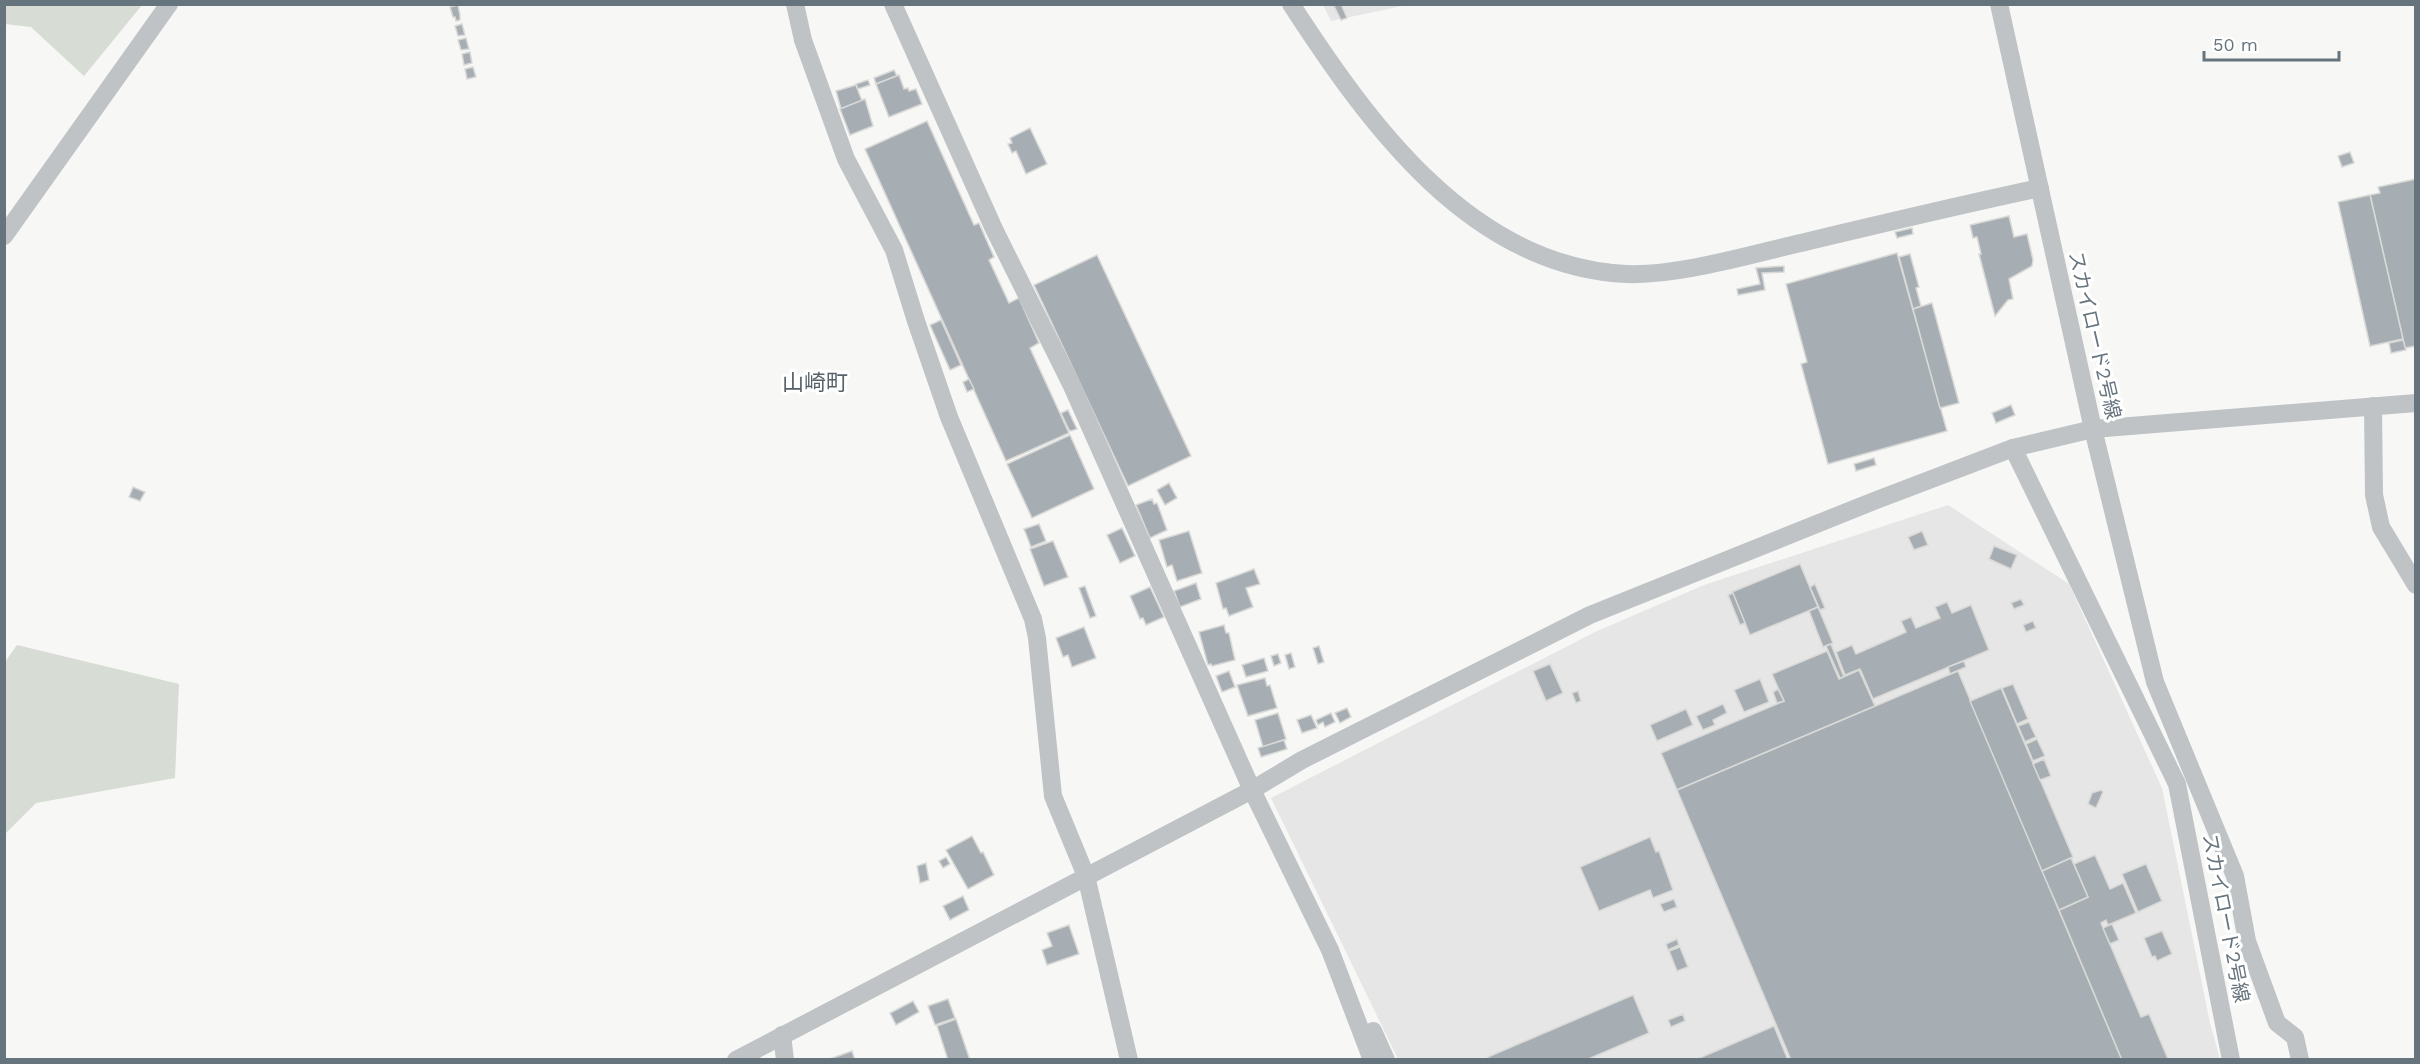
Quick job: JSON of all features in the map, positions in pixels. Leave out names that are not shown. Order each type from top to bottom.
[{"type":"street","points":[[4,236],[169,4]]},
{"type":"street","points":[[795,4],[809,58],[846,159],[894,250],[949,417],[1033,619],[1037,638],[1053,796],[1086,876],[1129,1059]]},
{"type":"street","points":[[893,4],[994,230],[1072,386],[1252,790],[1330,950],[1372,1059]]},
{"type":"street","points":[[1291,4],[1328,61],[1393,144],[1461,210],[1521,247],[1541,256],[1591,270],[1628,274],[1668,272],[2040,188]]},
{"type":"street","name":"スカイロード2号線","points":[[1999,4],[2093,429],[2153,674],[2235,876],[2247,940],[2277,1023],[2295,1037],[2300,1059]]},
{"type":"street","points":[[736,1059],[1252,790],[1302,760],[1590,615],[1874,501],[2013,448],[2093,429],[2415,403]]},
{"type":"street","points":[[2373,406],[2374,495],[2380,527],[2415,585]]},
{"type":"street","name":"スカイロード2号線","points":[[2013,448],[2177,784],[2231,1059]]},
{"type":"street","points":[[1339,974],[1362,1008],[1386,1059]]},
{"type":"street","points":[[782,1035],[785,1059]]},
{"type":"shaded area","points":[[4,5],[142,5],[84,76],[31,27],[5,24]]},
{"type":"shaded area","points":[[1323,5],[1407,5],[1331,21]]},
{"type":"shaded area","points":[[1948,505],[2069,584],[2162,788],[2210,1023],[2220,1059],[1398,1059],[1271,798],[1595,632],[1704,585]]},
{"type":"shaded area","points":[[17,645],[179,684],[175,778],[36,803],[5,834],[5,662]]},
{"type":"building","points":[[1341,4],[1347,18],[1341,20],[1334,6]]},
{"type":"building","points":[[458,5],[460,20],[456,21],[450,7]]},
{"type":"building","points":[[462,24],[465,35],[458,36],[455,26]]},
{"type":"building","points":[[466,38],[469,49],[461,50],[458,40]]},
{"type":"building","points":[[470,52],[472,63],[464,65],[462,54]]},
{"type":"building","points":[[473,67],[476,77],[467,79],[465,69]]},
{"type":"building","points":[[894,70],[897,76],[876,84],[874,78]]},
{"type":"building","points":[[899,75],[904,89],[908,88],[909,91],[916,89],[922,104],[889,117],[876,84]]},
{"type":"building","points":[[868,80],[870,85],[858,89],[856,84]]},
{"type":"building","points":[[856,85],[862,101],[841,109],[836,91]]},
{"type":"building","points":[[865,99],[873,126],[850,135],[840,109]]},
{"type":"building","points":[[927,121],[974,225],[979,223],[994,257],[989,260],[1009,303],[1019,298],[1039,343],[1030,348],[1069,433],[1006,461],[865,149]]},
{"type":"building","points":[[1030,128],[1047,164],[1026,174],[1016,151],[1012,153],[1008,144],[1012,143],[1010,138]]},
{"type":"building","points":[[2350,152],[2354,163],[2342,167],[2338,156]]},
{"type":"building","points":[[2416,179],[2416,346],[2405,348],[2370,195],[2380,193],[2378,187]]},
{"type":"building","points":[[2370,195],[2403,339],[2370,346],[2338,202]]},
{"type":"building","points":[[2009,216],[2014,237],[2027,234],[2033,260],[2032,266],[2009,279],[2013,299],[2008,300],[1995,316],[1979,254],[1981,254],[1977,237],[1973,238],[1970,225]]},
{"type":"building","points":[[1912,228],[1913,234],[1897,238],[1895,232]]},
{"type":"building","points":[[1897,253],[1947,431],[1828,464],[1801,364],[1807,362],[1786,284]]},
{"type":"building","points":[[1910,254],[1919,287],[1916,288],[1921,306],[1913,309],[1899,257]]},
{"type":"building","points":[[1097,255],[1191,456],[1128,486],[1034,285]]},
{"type":"building","points":[[1784,266],[1784,272],[1762,273],[1765,290],[1738,295],[1737,289],[1760,284],[1756,268]]},
{"type":"building","points":[[1932,303],[1959,403],[1940,408],[1913,309]]},
{"type":"building","points":[[941,320],[961,365],[950,370],[930,325]]},
{"type":"building","points":[[2403,340],[2406,350],[2391,353],[2389,343]]},
{"type":"building","points":[[969,379],[974,389],[967,392],[963,382]]},
{"type":"building","points":[[2011,405],[2015,415],[1996,423],[1992,413]]},
{"type":"building","points":[[1068,410],[1077,429],[1071,431],[1061,413]]},
{"type":"building","points":[[1070,435],[1094,489],[1032,518],[1007,464]]},
{"type":"building","points":[[1874,458],[1876,465],[1856,471],[1854,464]]},
{"type":"building","points":[[1169,483],[1177,498],[1165,505],[1157,490]]},
{"type":"building","points":[[133,487],[145,492],[140,501],[129,497]]},
{"type":"building","points":[[1152,499],[1154,504],[1157,503],[1167,530],[1150,538],[1136,505]]},
{"type":"building","points":[[1039,524],[1046,541],[1031,547],[1024,529]]},
{"type":"building","points":[[1122,528],[1135,556],[1120,563],[1107,535]]},
{"type":"building","points":[[1189,531],[1202,573],[1177,581],[1172,565],[1167,567],[1159,540]]},
{"type":"building","points":[[1922,531],[1928,545],[1914,550],[1908,537]]},
{"type":"building","points":[[1053,541],[1068,577],[1044,586],[1030,549]]},
{"type":"building","points":[[1994,546],[2017,555],[2011,569],[1989,559]]},
{"type":"building","points":[[1800,564],[1818,607],[1750,635],[1732,592]]},
{"type":"building","points":[[1254,569],[1260,584],[1246,588],[1253,607],[1229,616],[1226,608],[1223,609],[1216,583]]},
{"type":"building","points":[[1196,583],[1201,599],[1180,607],[1174,591]]},
{"type":"building","points":[[1815,584],[1825,608],[1820,610],[1810,587]]},
{"type":"building","points":[[1085,586],[1096,616],[1090,618],[1079,588]]},
{"type":"building","points":[[1150,587],[1164,617],[1146,625],[1143,618],[1140,619],[1130,596]]},
{"type":"building","points":[[1733,593],[1745,623],[1740,625],[1728,595]]},
{"type":"building","points":[[2021,599],[2024,605],[2014,609],[2011,603]]},
{"type":"building","points":[[1947,602],[1952,613],[1971,605],[1989,650],[1873,699],[1860,669],[1845,675],[1836,652],[1852,645],[1856,654],[1906,632],[1901,621],[1911,617],[1916,628],[1940,618],[1935,607]]},
{"type":"building","points":[[1818,607],[1833,643],[1823,647],[1809,611]]},
{"type":"building","points":[[2033,621],[2036,628],[2026,632],[2023,625]]},
{"type":"building","points":[[1224,625],[1226,633],[1229,633],[1235,660],[1208,665],[1199,632]]},
{"type":"building","points":[[1084,627],[1096,658],[1072,667],[1068,655],[1063,657],[1056,638]]},
{"type":"building","points":[[1831,644],[1844,677],[1840,678],[1826,646]]},
{"type":"building","points":[[1319,646],[1324,662],[1318,664],[1313,648]]},
{"type":"building","points":[[1827,651],[1839,679],[1859,670],[1875,706],[1677,790],[1661,753],[1784,701],[1772,674]]},
{"type":"building","points":[[1291,653],[1295,667],[1289,669],[1285,655]]},
{"type":"building","points":[[1278,654],[1281,663],[1274,666],[1271,656]]},
{"type":"building","points":[[1264,658],[1268,671],[1246,677],[1242,665]]},
{"type":"building","points":[[1964,661],[1966,667],[1950,674],[1948,667]]},
{"type":"building","points":[[1550,664],[1563,693],[1546,701],[1533,671]]},
{"type":"building","points":[[1229,671],[1235,687],[1222,692],[1216,676]]},
{"type":"building","points":[[1958,671],[2122,1060],[1791,1060],[1677,790]]},
{"type":"building","points":[[1265,678],[1267,686],[1270,685],[1277,708],[1248,716],[1237,685]]},
{"type":"building","points":[[1760,679],[1769,702],[1744,712],[1734,690]]},
{"type":"building","points":[[2013,684],[2028,719],[2017,724],[2002,688]]},
{"type":"building","points":[[2001,688],[2073,857],[2042,871],[1970,701]]},
{"type":"building","points":[[1778,689],[1784,701],[1777,703],[1773,692]]},
{"type":"building","points":[[1578,691],[1581,701],[1576,703],[1572,693]]},
{"type":"building","points":[[1723,704],[1727,713],[1713,720],[1715,725],[1703,730],[1696,716]]},
{"type":"building","points":[[1347,708],[1351,717],[1340,723],[1335,713]]},
{"type":"building","points":[[1686,709],[1693,725],[1657,741],[1650,725]]},
{"type":"building","points":[[1278,713],[1286,739],[1263,747],[1255,720]]},
{"type":"building","points":[[1331,713],[1335,722],[1325,727],[1323,722],[1318,725],[1316,720]]},
{"type":"building","points":[[1311,715],[1317,728],[1302,733],[1297,720]]},
{"type":"building","points":[[2029,722],[2036,737],[2025,742],[2018,726]]},
{"type":"building","points":[[2037,739],[2045,756],[2033,761],[2026,744]]},
{"type":"building","points":[[1284,740],[1287,749],[1261,757],[1258,748]]},
{"type":"building","points":[[2044,759],[2051,776],[2040,780],[2033,764]]},
{"type":"building","points":[[2101,790],[2103,792],[2096,808],[2088,804],[2092,793]]},
{"type":"building","points":[[972,836],[994,875],[968,889],[946,850]]},
{"type":"building","points":[[1650,837],[1656,852],[1659,851],[1673,890],[1653,898],[1650,890],[1599,911],[1580,867]]},
{"type":"building","points":[[2095,855],[2110,889],[2123,883],[2136,913],[2108,925],[2106,920],[2101,923],[2141,1017],[2149,1014],[2168,1059],[2166,1060],[2122,1060],[2059,910],[2088,897],[2074,864]]},
{"type":"building","points":[[946,857],[950,864],[943,868],[939,861]]},
{"type":"building","points":[[2071,858],[2088,897],[2059,910],[2042,871]]},
{"type":"building","points":[[926,863],[929,880],[920,883],[917,866]]},
{"type":"building","points":[[2146,864],[2162,901],[2138,912],[2122,874]]},
{"type":"building","points":[[963,896],[969,910],[950,920],[943,906]]},
{"type":"building","points":[[1674,899],[1677,907],[1664,912],[1660,904]]},
{"type":"building","points":[[2112,924],[2119,940],[2110,944],[2103,928]]},
{"type":"building","points":[[1069,925],[1079,954],[1047,965],[1042,950],[1052,946],[1047,933]]},
{"type":"building","points":[[2162,931],[2172,954],[2157,961],[2155,956],[2152,957],[2144,938]]},
{"type":"building","points":[[1677,939],[1679,945],[1668,950],[1666,944]]},
{"type":"building","points":[[1680,947],[1688,967],[1677,971],[1669,951]]},
{"type":"building","points":[[1633,995],[1649,1033],[1586,1060],[1489,1060],[1488,1057]]},
{"type":"building","points":[[948,999],[955,1018],[935,1025],[928,1006]]},
{"type":"building","points":[[913,1001],[919,1012],[896,1025],[890,1013]]},
{"type":"building","points":[[1683,1014],[1685,1021],[1671,1027],[1668,1020]]},
{"type":"building","points":[[956,1019],[970,1060],[948,1060],[937,1026]]},
{"type":"building","points":[[1774,1026],[1788,1060],[1695,1060]]},
{"type":"building","points":[[852,1051],[855,1060],[827,1060]]},
{"type":"district","name":"山崎町","points":[[815,382]]}]
